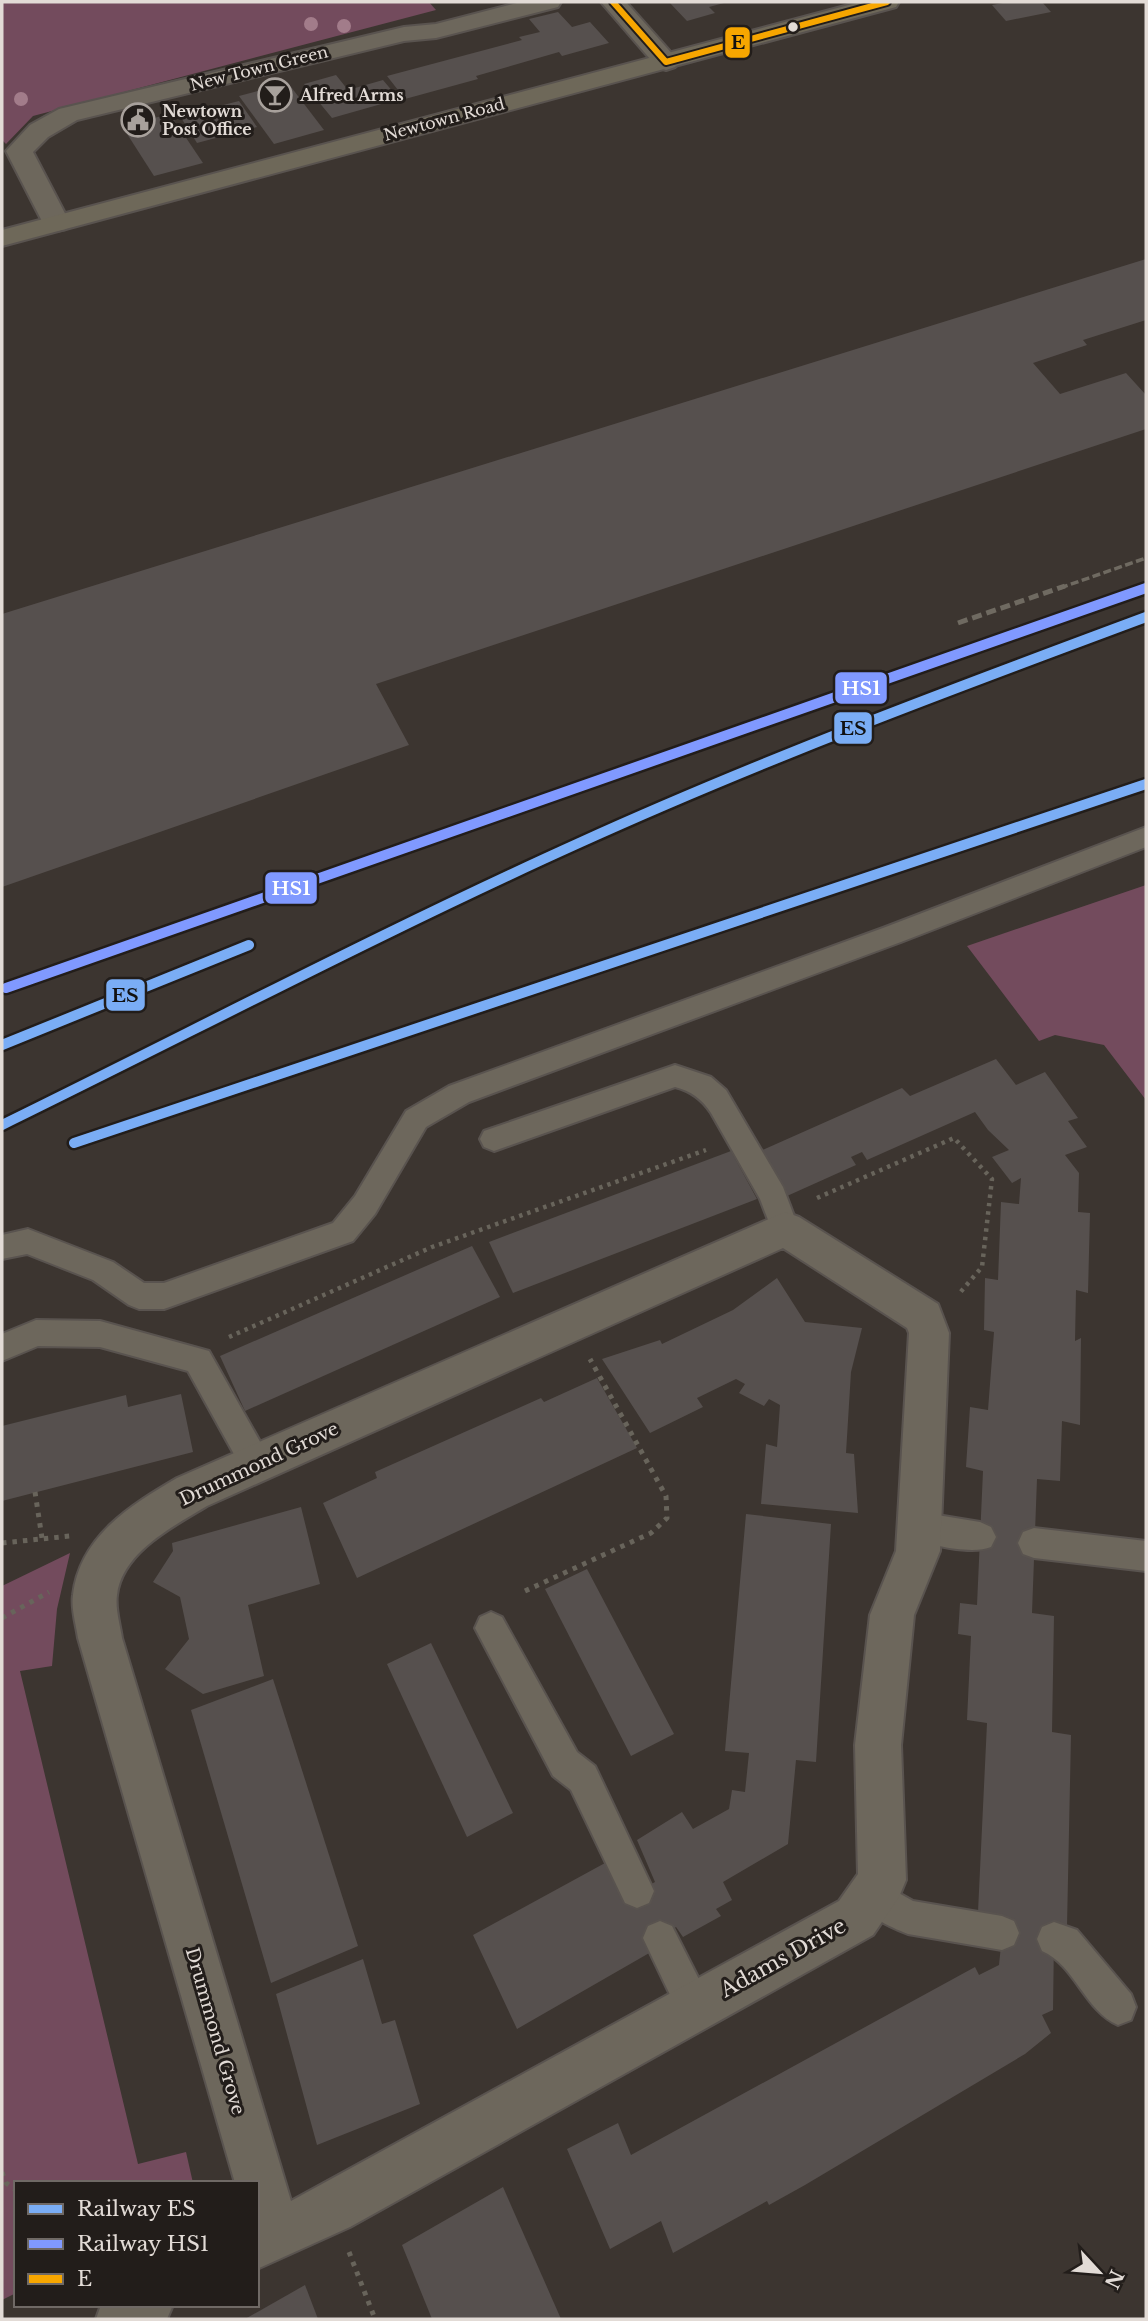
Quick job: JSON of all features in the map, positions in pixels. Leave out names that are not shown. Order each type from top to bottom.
[{"type":"street","name":"New Town Green","points":[[56,223],[19,151],[39,131],[68,114],[404,34],[436,31],[549,2]]},
{"type":"street","points":[[613,2],[666,62]]},
{"type":"street","name":"Newtown Road","points":[[2,238],[887,2]]},
{"type":"street","points":[[785,1230],[926,1325]]},
{"type":"street","name":"Drummond Grove","points":[[250,2181],[100,1638],[95,1594],[105,1562],[143,1522],[192,1492],[785,1230]]},
{"type":"street","name":"Adams Drive","points":[[266,2238],[332,2209],[856,1918],[882,1881],[878,1745],[892,1615],[918,1551],[926,1325]]},
{"type":"street","name":"Drummond Grove","points":[[259,2213],[266,2238]]},
{"type":"street","points":[[122,2319],[143,2307]]},
{"type":"lane","points":[[2,1247],[28,1241],[103,1271],[139,1296],[164,1296],[343,1233],[365,1205],[416,1119],[459,1094],[892,935],[1146,837]]},
{"type":"lane","points":[[494,1139],[675,1076],[696,1081],[714,1092],[773,1196],[785,1230]]},
{"type":"lane","points":[[2,1348],[36,1333],[100,1334],[198,1360],[256,1464]]},
{"type":"lane","points":[[919,1527],[980,1537]]},
{"type":"lane","points":[[1034,1543],[1146,1556]]},
{"type":"lane","points":[[491,1628],[565,1764],[583,1778],[637,1891]]},
{"type":"lane","points":[[872,1895],[908,1917],[1002,1933]]},
{"type":"lane","points":[[660,1938],[695,2007]]},
{"type":"lane","points":[[1054,1939],[1065,1942],[1118,2007]]},
{"type":"path","points":[[198,1360],[220,1340],[432,1247],[740,1138]]},
{"type":"path","points":[[785,1230],[802,1205],[954,1138],[992,1179],[982,1267],[926,1325]]},
{"type":"path","points":[[525,1591],[652,1533],[667,1523],[670,1514],[666,1496],[571,1324]]},
{"type":"path","points":[[35,1492],[42,1538]]},
{"type":"path","points":[[2,2172],[6,2183],[14,2189]]},
{"type":"path","points":[[332,2209],[375,2319]]},
{"type":"shaded area","points":[[2,2],[429,2],[436,10],[33,116],[6,144],[2,140]]},
{"type":"shaded area","points":[[1146,885],[1146,1100],[1104,1045],[1055,1035],[1039,1041],[967,946]]},
{"type":"shaded area","points":[[70,1553],[57,1609],[52,1666],[20,1671],[138,2164],[186,2152],[193,2181],[14,2181],[14,2294],[2,2300],[2,1586]]},
{"type":"building","points":[[1042,2],[1051,12],[1006,21],[992,5]]},
{"type":"building","points":[[670,3],[724,3],[709,7],[715,13],[687,21]]},
{"type":"building","points":[[558,12],[572,27],[590,22],[609,43],[562,56],[559,52],[476,76],[478,79],[405,99],[387,76],[522,40],[519,37],[540,32],[529,19]]},
{"type":"building","points":[[336,75],[348,90],[383,80],[399,99],[332,118],[304,84]]},
{"type":"building","points":[[288,83],[324,130],[274,144],[239,96]]},
{"type":"building","points":[[239,101],[257,127],[197,143],[180,116]]},
{"type":"building","points":[[170,114],[203,163],[154,176],[122,126]]},
{"type":"building","points":[[1146,259],[1146,320],[1083,340],[1087,345],[1033,363],[1060,394],[1126,373],[1146,395],[1146,429],[376,684],[409,745],[2,887],[2,614]]},
{"type":"building","points":[[996,1059],[1016,1085],[1045,1072],[1078,1118],[1068,1121],[1087,1147],[1065,1155],[1079,1173],[1078,1212],[1090,1213],[1088,1293],[1076,1290],[1075,1341],[1081,1338],[1080,1425],[1062,1421],[1060,1481],[1037,1479],[1032,1613],[1054,1616],[1052,1732],[1071,1735],[1067,1927],[1054,1939],[1053,2010],[1042,2015],[1051,2033],[1025,2054],[805,2185],[769,2205],[767,2201],[673,2253],[661,2221],[610,2249],[567,2149],[618,2123],[631,2155],[975,1967],[979,1975],[999,1965],[1004,1916],[978,1912],[987,1723],[967,1720],[971,1636],[958,1634],[960,1603],[977,1605],[983,1471],[966,1467],[970,1407],[988,1410],[994,1332],[984,1330],[985,1278],[998,1280],[1001,1202],[1019,1204],[1021,1178],[1012,1183],[992,1157],[1009,1150],[988,1130],[975,1112],[867,1160],[862,1152],[851,1157],[856,1165],[787,1196],[758,1152],[902,1088],[910,1096]]},
{"type":"building","points":[[731,1151],[757,1199],[513,1293],[489,1242]]},
{"type":"building","points":[[472,1246],[500,1297],[245,1411],[220,1356]]},
{"type":"building","points":[[777,1278],[805,1322],[862,1328],[851,1372],[846,1453],[854,1454],[858,1513],[761,1504],[766,1444],[777,1447],[780,1405],[769,1399],[764,1406],[739,1393],[745,1384],[736,1379],[697,1398],[703,1407],[650,1433],[602,1359],[660,1340],[662,1344],[733,1310]]},
{"type":"building","points":[[597,1378],[637,1448],[357,1578],[323,1503],[377,1478],[375,1472],[541,1398],[544,1402]]},
{"type":"building","points":[[181,1394],[193,1452],[2,1501],[2,1426],[126,1395],[128,1407]]},
{"type":"building","points":[[301,1507],[320,1584],[248,1605],[264,1676],[203,1694],[165,1669],[189,1639],[180,1597],[153,1582],[173,1551],[172,1543]]},
{"type":"building","points":[[746,1514],[831,1524],[816,1762],[796,1760],[788,1844],[723,1882],[732,1900],[716,1909],[721,1916],[683,1937],[676,1927],[660,1938],[651,1952],[517,2029],[473,1935],[605,1863],[624,1899],[655,1882],[637,1840],[682,1812],[693,1829],[729,1809],[732,1790],[745,1792],[749,1753],[725,1751]]},
{"type":"building","points":[[587,1569],[674,1734],[631,1756],[545,1589]]},
{"type":"building","points":[[431,1643],[513,1813],[467,1837],[387,1664]]},
{"type":"building","points":[[273,1679],[358,1946],[271,1983],[191,1710]]},
{"type":"building","points":[[363,1959],[382,2024],[395,2020],[420,2104],[317,2145],[276,1994]]},
{"type":"building","points":[[503,2187],[561,2319],[432,2319],[402,2245]]},
{"type":"building","points":[[305,2285],[318,2319],[245,2319]]},
{"type":"railway","points":[[1060,588],[1146,558]]},
{"type":"railway","points":[[958,623],[1065,586]]},
{"type":"rail line","name":"HS1","points":[[6,988],[1146,588]]},
{"type":"rail line","name":"ES","points":[[2,1125],[434,911],[579,843],[789,753],[1146,617]]},
{"type":"rail line","name":"ES","points":[[74,1143],[1146,784]]},
{"type":"rail line","name":"ES","points":[[2,1045],[249,945]]},
{"type":"transit line","name":"E","points":[[613,2],[666,62],[887,2]]},
{"type":"place","name":"Alfred Arms","points":[[275,95]]},
{"type":"place","name":"Newtown Post Office","points":[[138,120]]}]
